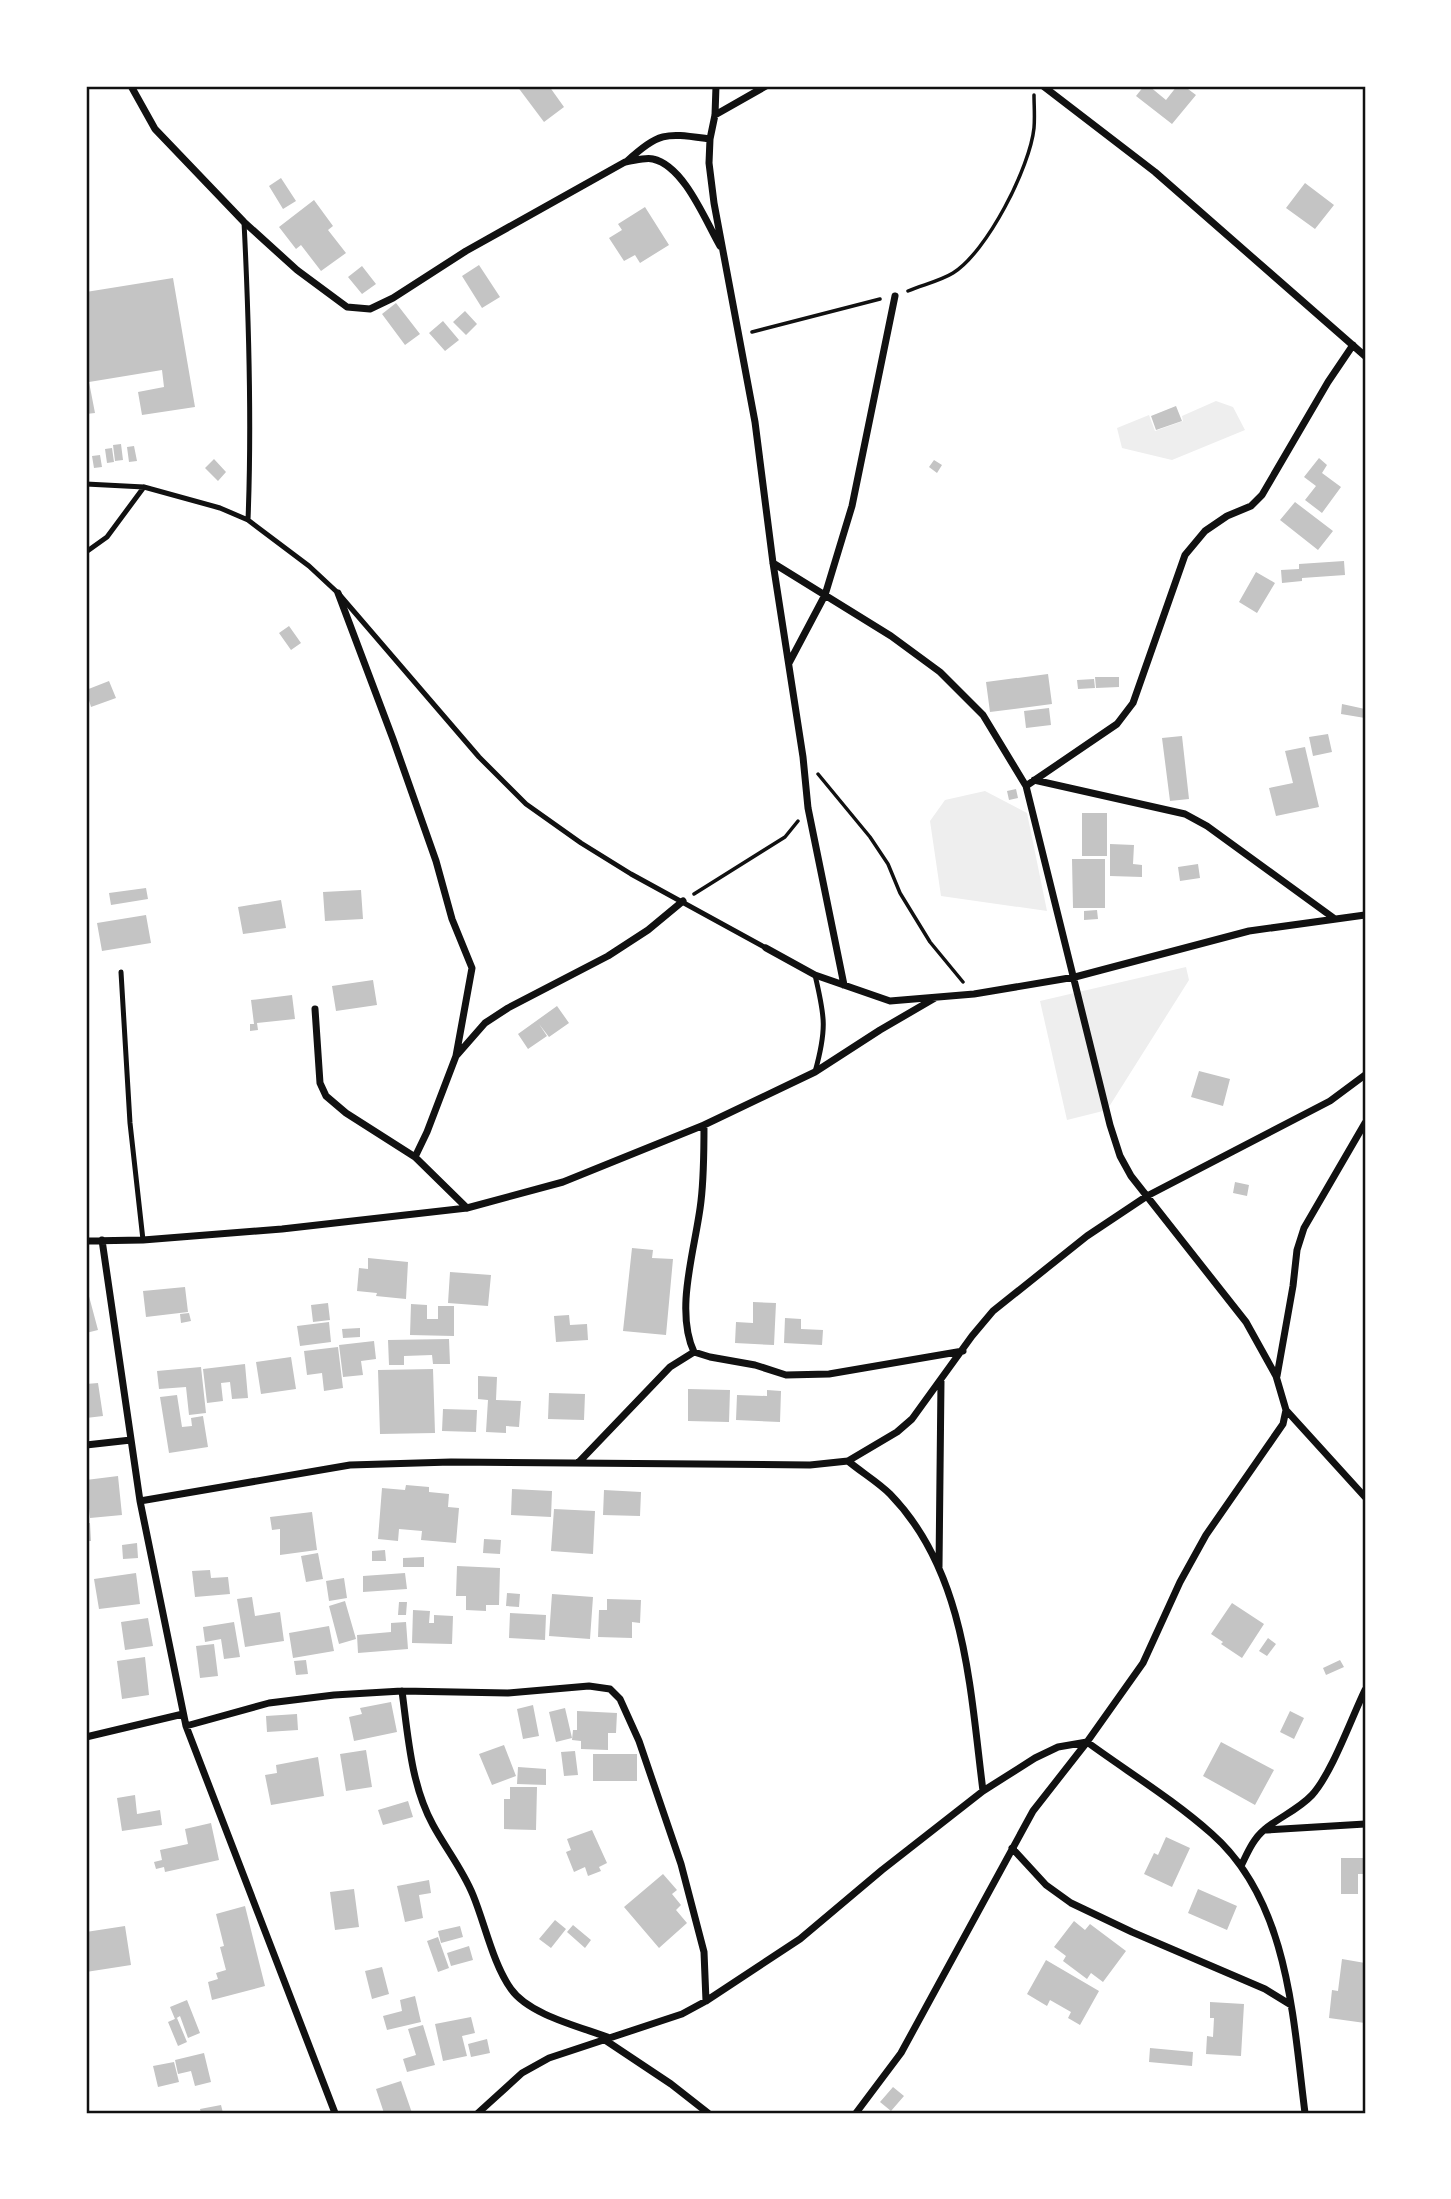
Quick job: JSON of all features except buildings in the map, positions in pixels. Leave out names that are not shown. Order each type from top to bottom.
[{"type":"street","points":[[131,86],[155,129],[244,222],[296,271],[348,307],[370,309],[393,298],[466,251],[625,162],[660,136],[710,139]]},
{"type":"street","points":[[716,86],[709,163],[714,203],[755,422],[808,808],[844,985]]},
{"type":"street","points":[[715,115],[766,86]]},
{"type":"street","points":[[1043,86],[1155,172],[1365,356]]},
{"type":"street","points":[[625,162],[651,158],[668,165],[681,178],[723,253]]},
{"type":"street","points":[[789,664],[825,595],[852,506],[895,296]]},
{"type":"street","points":[[1026,786],[1117,724],[1133,703],[1185,555],[1205,531],[1227,516],[1251,506],[1262,495],[1353,345]]},
{"type":"street","points":[[773,563],[891,636],[940,671],[983,715],[1026,786],[1120,1156],[1131,1176],[1246,1322],[1276,1376],[1286,1410],[1365,1497]]},
{"type":"street","points":[[338,593],[393,739],[436,861],[452,919],[472,968],[456,1056],[415,1157]]},
{"type":"street","points":[[1034,780],[1185,814],[1207,826],[1335,919]]},
{"type":"street","points":[[456,1056],[485,1023],[508,1008],[608,957],[648,930],[683,901]]},
{"type":"street","points":[[766,948],[815,975],[890,1001],[974,994],[1074,978],[1249,931],[1365,915]]},
{"type":"street","points":[[86,1241],[143,1240],[282,1229],[467,1208],[563,1182],[704,1125],[815,1072],[935,998]]},
{"type":"street","points":[[314,1009],[320,1083],[326,1096],[346,1114],[415,1157],[467,1208]]},
{"type":"street","points":[[140,1501],[350,1465],[810,1465],[848,1461],[876,1446],[912,1419],[993,1311],[1087,1236],[1147,1196],[1330,1101],[1365,1075]]},
{"type":"street","points":[[1276,1376],[1297,1250],[1304,1228],[1365,1124]]},
{"type":"street","points":[[694,1352],[685,1312],[705,1162],[704,1125]]},
{"type":"street","points":[[102,1240],[140,1501],[186,1726],[335,2113]]},
{"type":"street","points":[[578,1463],[662,1374],[694,1352],[755,1365],[786,1375],[829,1374],[963,1351]]},
{"type":"street","points":[[939,1568],[941,1381]]},
{"type":"street","points":[[856,2113],[901,2053],[1033,1811],[1087,1742],[1143,1663],[1180,1583],[1206,1535],[1283,1424],[1286,1410]]},
{"type":"street","points":[[86,1445],[131,1440]]},
{"type":"street","points":[[848,1461],[889,1494],[916,1528],[939,1568],[957,1616],[970,1685],[984,1791]]},
{"type":"street","points":[[186,1726],[269,1703],[334,1695],[402,1691],[508,1693],[589,1686],[610,1689],[624,1706],[639,1741],[692,1901],[704,1952],[706,2001]]},
{"type":"street","points":[[1241,1866],[1254,1840],[1263,1830],[1298,1808],[1324,1779],[1365,1690]]},
{"type":"street","points":[[402,1691],[410,1752],[419,1790],[432,1824],[467,1878],[511,1990],[532,2009],[608,2039],[708,2113]]},
{"type":"street","points":[[86,1737],[183,1714]]},
{"type":"street","points":[[478,2113],[522,2073],[549,2058],[682,2014],[706,2001],[800,1939],[882,1870],[984,1791],[1058,1747],[1087,1742],[1213,1835],[1241,1866],[1256,1891],[1283,1962],[1305,2113]]},
{"type":"street","points":[[1263,1830],[1365,1824]]},
{"type":"street","points":[[1012,1848],[1046,1885],[1071,1903],[1132,1933],[1265,1989],[1291,2005]]},
{"type":"lane","points":[[244,222],[250,353],[251,449],[248,520]]},
{"type":"lane","points":[[86,484],[144,487],[220,508],[248,520],[309,566],[338,593],[479,757],[526,804],[581,843],[766,948]]},
{"type":"lane","points":[[86,552],[107,537],[144,487]]},
{"type":"lane","points":[[121,972],[130,1123],[143,1240]]},
{"type":"lane","points":[[815,975],[824,1012],[824,1039],[815,1072]]},
{"type":"path","points":[[737,335],[895,296],[953,273],[972,257],[985,239],[1026,164],[1034,128],[1033,86]]},
{"type":"path","points":[[803,757],[870,838],[888,864],[901,893],[930,942],[974,994]]},
{"type":"path","points":[[683,901],[785,837],[808,808]]},
{"type":"shaded area","points":[[1216,401],[1233,407],[1245,430],[1172,460],[1122,448],[1117,428],[1149,415],[1155,431],[1183,421],[1182,416]]},
{"type":"shaded area","points":[[985,791],[1027,813],[1047,911],[941,896],[930,821],[945,800]]},
{"type":"shaded area","points":[[1186,967],[1189,980],[1107,1110],[1067,1120],[1040,1001]]}]
